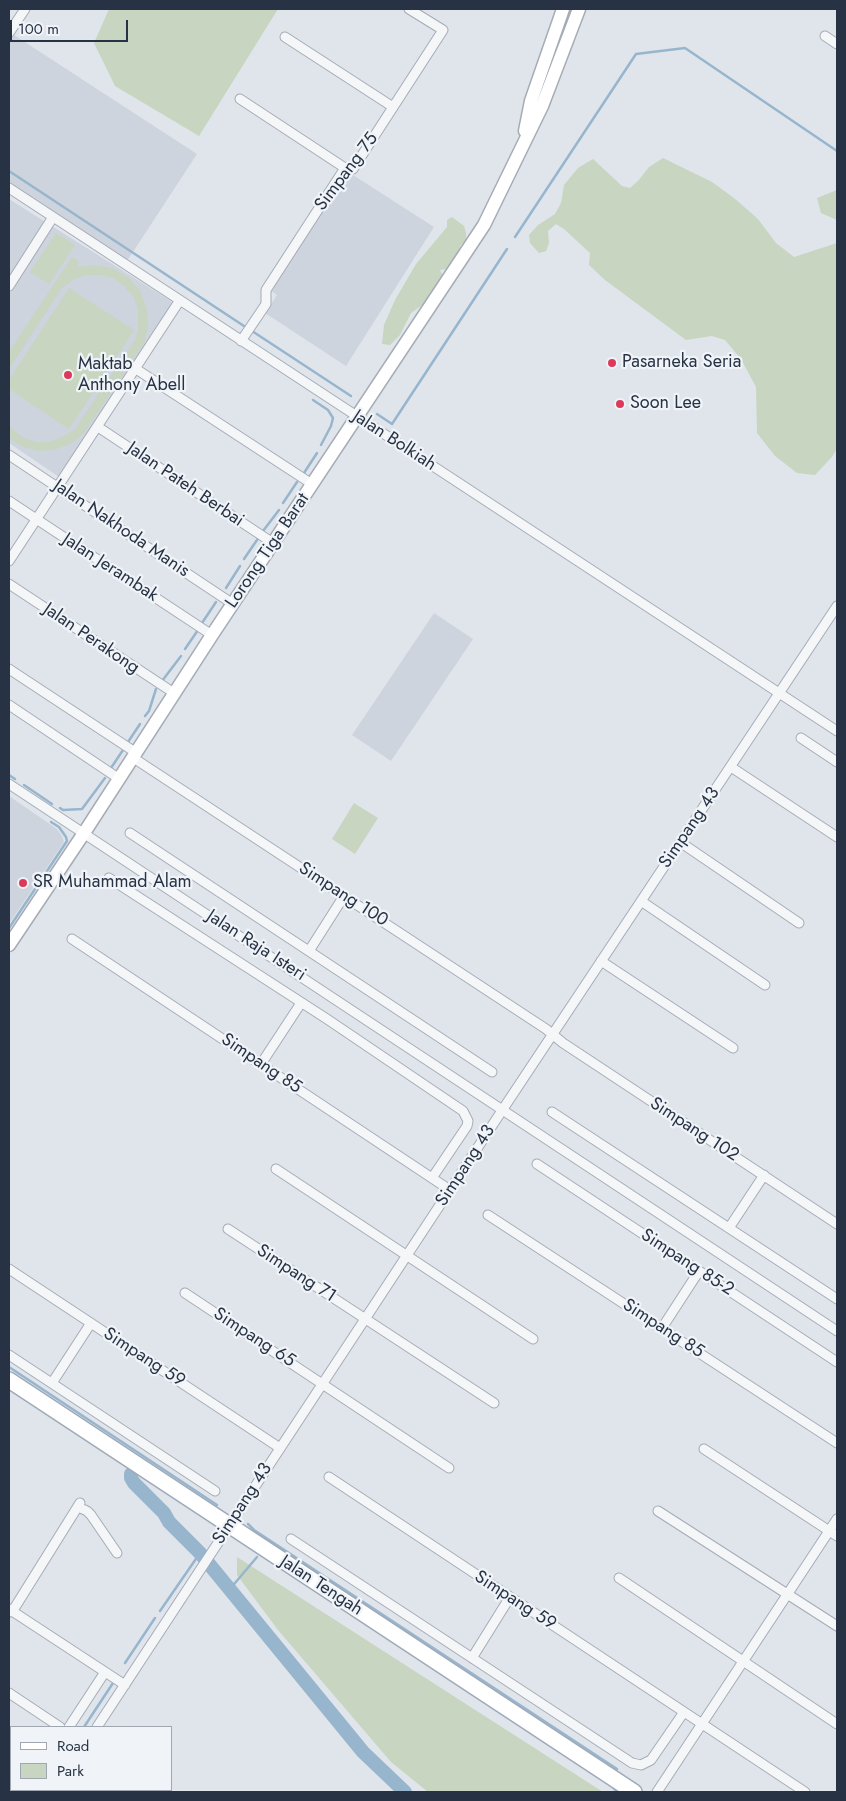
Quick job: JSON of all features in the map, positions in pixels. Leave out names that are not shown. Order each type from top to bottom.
[{"type":"main road","points":[[520,152],[531,102],[563,9]]},
{"type":"main road","points":[[520,152],[542,106],[579,9]]},
{"type":"main road","name":"Lorong Tiga Barat","points":[[9,944],[484,225],[520,152]]},
{"type":"main road","name":"Jalan Tengah","points":[[9,1380],[634,1792]]},
{"type":"street","points":[[9,34],[25,9]]},
{"type":"street","name":"Simpang 75","points":[[244,337],[266,304],[266,290],[345,168],[353,169],[443,30],[409,9]]},
{"type":"street","points":[[824,36],[837,44]]},
{"type":"street","points":[[285,37],[393,107]]},
{"type":"street","points":[[240,99],[345,168]]},
{"type":"street","name":"Jalan Bolkiah","points":[[9,188],[180,300],[244,337],[357,416],[837,731]]},
{"type":"street","points":[[9,286],[53,217]]},
{"type":"street","points":[[9,561],[180,300]]},
{"type":"street","points":[[136,369],[312,484]]},
{"type":"street","name":"Jalan Pateh Berbai","points":[[98,427],[273,543]]},
{"type":"street","name":"Jalan Nakhoda Manis","points":[[9,455],[233,604]]},
{"type":"street","name":"Jalan Jerambak","points":[[9,501],[212,635]]},
{"type":"street","name":"Jalan Perakong","points":[[9,584],[174,693]]},
{"type":"street","name":"Simpang 43","points":[[98,1726],[502,1109],[836,612]]},
{"type":"street","name":"Simpang 100","points":[[9,669],[344,896],[553,1034]]},
{"type":"street","points":[[9,705],[118,778]]},
{"type":"street","points":[[801,738],[837,762]]},
{"type":"street","points":[[731,767],[837,837]]},
{"type":"street","name":"Jalan Raja Isteri","points":[[9,784],[837,1331]]},
{"type":"street","points":[[130,833],[492,1072]]},
{"type":"street","points":[[680,842],[799,923]]},
{"type":"street","points":[[109,878],[454,1104],[466,1115],[467,1126],[432,1178]]},
{"type":"street","points":[[309,951],[344,896]]},
{"type":"street","points":[[641,901],[765,985]]},
{"type":"street","name":"Simpang 85","points":[[72,939],[450,1190]]},
{"type":"street","points":[[601,961],[733,1048]]},
{"type":"street","points":[[261,1064],[301,1003]]},
{"type":"street","name":"Simpang 102","points":[[553,1034],[563,1043],[837,1224]]},
{"type":"street","points":[[552,1112],[837,1299]]},
{"type":"street","name":"Simpang 85-2","points":[[537,1164],[837,1362]]},
{"type":"street","points":[[276,1169],[533,1338]]},
{"type":"street","points":[[729,1228],[764,1175]]},
{"type":"street","name":"Simpang 85","points":[[488,1215],[837,1443]]},
{"type":"street","name":"Simpang 71","points":[[228,1229],[494,1403]]},
{"type":"street","name":"Simpang 59","points":[[9,1269],[280,1448]]},
{"type":"street","points":[[662,1328],[699,1271]]},
{"type":"street","name":"Simpang 65","points":[[185,1293],[449,1468]]},
{"type":"street","points":[[52,1383],[91,1324]]},
{"type":"street","points":[[9,1355],[215,1491]]},
{"type":"street","points":[[704,1449],[833,1533]]},
{"type":"street","name":"Simpang 59","points":[[329,1477],[805,1792]]},
{"type":"street","points":[[117,1553],[91,1516],[79,1505],[10,1610],[125,1685]]},
{"type":"street","points":[[658,1511],[837,1626]]},
{"type":"street","points":[[657,1792],[788,1594],[833,1533],[837,1519]]},
{"type":"street","points":[[291,1539],[632,1763],[641,1765],[651,1760],[684,1712]]},
{"type":"street","points":[[619,1578],[837,1724]]},
{"type":"street","points":[[472,1658],[510,1597]]},
{"type":"street","points":[[70,1726],[105,1672]]},
{"type":"street","points":[[9,1692],[59,1726]]},
{"type":"shaded area","points":[[14,35],[197,154],[127,261],[9,184],[9,43]]},
{"type":"shaded area","points":[[353,175],[434,227],[346,366],[265,313],[277,295],[270,290],[343,177]]},
{"type":"shaded area","name":"Maktab Anthony Abell","points":[[9,199],[171,301],[172,307],[59,477],[9,443]]},
{"type":"shaded area","points":[[434,613],[473,639],[391,761],[352,735]]},
{"type":"shaded area","name":"SR Muhammad Alam","points":[[9,796],[57,829],[64,842],[9,924]]},
{"type":"green space","points":[[109,9],[278,9],[199,136],[115,86],[94,43]]},
{"type":"green space","points":[[663,158],[712,182],[734,198],[758,219],[776,243],[794,257],[837,243],[837,449],[815,475],[797,473],[775,456],[757,433],[756,387],[741,359],[725,340],[712,336],[686,340],[605,280],[589,265],[590,253],[556,224],[548,231],[549,243],[546,251],[539,253],[530,243],[529,235],[538,225],[555,214],[561,203],[564,185],[578,168],[593,159],[622,186],[630,188],[649,167]]},
{"type":"green space","points":[[837,190],[837,220],[821,213],[817,198]]},
{"type":"green space","points":[[452,217],[464,226],[466,240],[460,246],[458,254],[447,269],[440,270],[444,278],[431,299],[411,313],[400,335],[390,345],[382,344],[384,325],[395,300],[416,264],[447,227],[447,220]]},
{"type":"green space","points":[[56,233],[75,245],[49,284],[30,272]]},
{"type":"green space","points":[[72,257],[79,262],[76,267],[94,265],[112,268],[129,278],[141,292],[147,310],[148,328],[144,343],[84,433],[72,443],[57,449],[39,451],[23,447],[9,438],[9,425],[24,438],[37,442],[51,441],[75,429],[135,340],[138,330],[138,309],[133,296],[124,286],[113,278],[100,275],[86,275],[73,280],[62,288],[9,369],[9,352]]},
{"type":"green space","points":[[69,288],[134,330],[69,429],[9,389],[9,380]]},
{"type":"green space","points":[[354,803],[378,818],[355,854],[332,839]]},
{"type":"green space","points":[[237,1557],[603,1792],[428,1792],[391,1762],[278,1630],[237,1575]]},
{"type":"waterway","points":[[515,237],[636,54],[685,48],[837,151]]},
{"type":"waterway","points":[[9,171],[247,328]]},
{"type":"waterway","points":[[377,414],[392,424],[507,249]]},
{"type":"waterway","points":[[252,331],[351,396]]},
{"type":"waterway","points":[[313,400],[328,410],[333,418],[321,445]]},
{"type":"waterway","points":[[304,473],[317,453]]},
{"type":"waterway","points":[[283,503],[297,482]]},
{"type":"waterway","points":[[263,531],[279,510]]},
{"type":"waterway","points":[[244,559],[259,537]]},
{"type":"waterway","points":[[226,588],[240,566]]},
{"type":"waterway","points":[[202,623],[216,602]]},
{"type":"waterway","points":[[185,649],[198,630]]},
{"type":"waterway","points":[[162,681],[181,656]]},
{"type":"waterway","points":[[145,716],[149,711],[156,689]]},
{"type":"waterway","points":[[128,742],[140,724]]},
{"type":"waterway","points":[[111,768],[123,750]]},
{"type":"waterway","points":[[9,775],[15,779]]},
{"type":"waterway","points":[[60,808],[63,810],[82,809],[105,778]]},
{"type":"waterway","points":[[24,785],[52,804]]},
{"type":"waterway","points":[[9,928],[67,841],[59,827],[51,822]]},
{"type":"waterway","points":[[9,1367],[217,1505]]},
{"type":"waterway","points":[[131,1474],[134,1483],[200,1553],[363,1752],[405,1792]]},
{"type":"waterway","points":[[248,1524],[254,1530],[617,1769]]},
{"type":"waterway","points":[[160,1611],[200,1553]]},
{"type":"waterway","points":[[229,1589],[257,1557]]},
{"type":"waterway","points":[[125,1663],[155,1618]]},
{"type":"waterway","points":[[85,1726],[113,1683]]},
{"type":"waterway","points":[[611,1785],[617,1792]]},
{"type":"place","name":"Pasarneka Seria","points":[[612,363]]},
{"type":"place","name":"Maktab Anthony Abell","points":[[68,375]]},
{"type":"place","name":"Soon Lee","points":[[620,404]]},
{"type":"place","name":"SR Muhammad Alam","points":[[23,883]]}]
